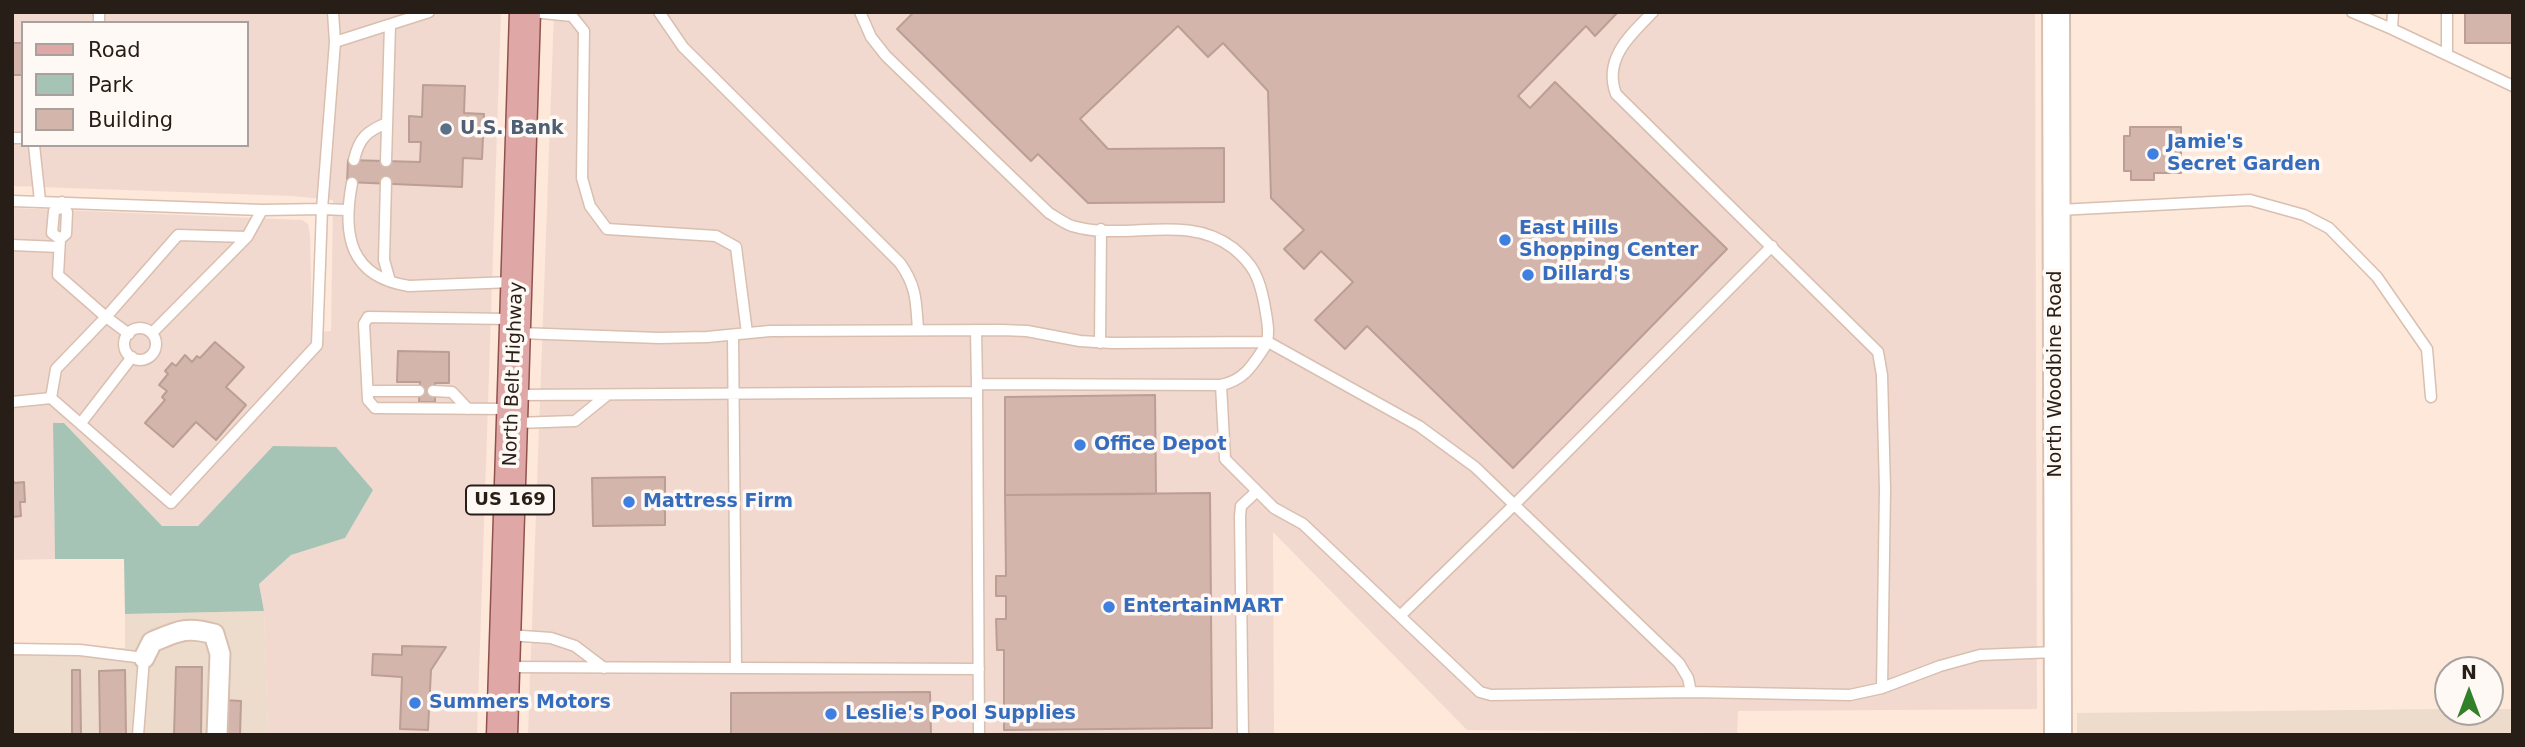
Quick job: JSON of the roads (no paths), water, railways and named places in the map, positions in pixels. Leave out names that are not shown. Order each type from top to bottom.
[{"type":"main road","name":"North Belt Highway","points":[[502,735],[524,12]]},
{"type":"main road","name":"North Woodbine Road","points":[[2056,12],[2058,735]]},
{"type":"street","points":[[144,659],[152,642],[172,634],[193,628],[214,634],[219,654],[217,735]]},
{"type":"lane","points":[[12,402],[51,398],[171,503],[317,345],[322,209],[335,42],[334,12]]},
{"type":"lane","points":[[335,42],[429,12]]},
{"type":"lane","points":[[533,12],[572,16],[584,30],[582,178],[590,206],[607,229],[716,236],[736,247],[747,333]]},
{"type":"lane","points":[[659,12],[683,47],[900,264],[911,279],[916,294],[918,330]]},
{"type":"lane","points":[[860,12],[872,37],[886,55],[1049,213],[1070,225],[1101,229],[1194,230],[1218,237],[1240,254],[1256,271],[1266,314],[1268,342],[1247,373],[1234,382],[1221,385],[606,396],[513,409],[375,408],[370,403],[364,324],[369,317],[659,338],[770,331],[976,330],[1027,331],[1100,342],[1268,342],[1419,426],[1475,467],[1679,663],[1688,678],[1691,692]]},
{"type":"lane","points":[[1653,12],[1618,52],[1612,66],[1612,83],[1616,94],[1878,352],[1882,375],[1885,489],[1882,688]]},
{"type":"lane","points":[[2352,12],[2513,86]]},
{"type":"lane","points":[[2392,29],[2393,12]]},
{"type":"lane","points":[[2447,12],[2447,55]]},
{"type":"lane","points":[[386,162],[390,25]]},
{"type":"lane","points":[[354,160],[357,144],[368,130],[387,123]]},
{"type":"lane","points":[[34,147],[40,201]]},
{"type":"lane","points":[[386,182],[384,260],[390,281]]},
{"type":"lane","points":[[352,183],[347,223],[356,256],[370,273],[410,286],[516,282]]},
{"type":"lane","points":[[2055,210],[2250,200],[2274,205],[2320,223],[2329,228],[2376,277],[2427,349],[2431,397]]},
{"type":"lane","points":[[12,201],[40,201],[62,205],[347,210]]},
{"type":"lane","points":[[62,205],[54,211],[52,233],[59,243],[58,275],[129,334]]},
{"type":"lane","points":[[152,333],[247,237],[262,209]]},
{"type":"lane","points":[[1100,342],[1101,229]]},
{"type":"lane","points":[[51,398],[56,369],[178,235],[247,237]]},
{"type":"lane","points":[[12,245],[59,243]]},
{"type":"lane","points":[[1400,616],[1772,246]]},
{"type":"lane","points":[[138,328],[152,333],[156,343],[153,353],[144,359],[132,357],[124,346],[129,334],[138,328]]},
{"type":"lane","points":[[976,330],[979,735]]},
{"type":"lane","points":[[733,334],[736,668]]},
{"type":"lane","points":[[81,423],[132,357]]},
{"type":"lane","points":[[1221,385],[1225,459],[1274,508],[1303,524],[1480,692],[1491,695],[1691,692],[1850,695],[1882,688],[1940,666],[1980,655],[2058,652]]},
{"type":"lane","points":[[368,391],[419,391]]},
{"type":"lane","points":[[433,391],[452,392],[468,409]]},
{"type":"lane","points":[[513,409],[575,421],[606,396]]},
{"type":"lane","points":[[1242,735],[1240,516],[1241,506],[1257,491]]},
{"type":"lane","points":[[506,635],[551,639],[575,646],[604,668]]},
{"type":"lane","points":[[12,649],[80,650],[144,659],[138,735]]},
{"type":"lane","points":[[505,667],[979,669]]},
{"type":"place","name":"U.S. Bank","points":[[446,129]]},
{"type":"place","name":"Jamie's Secret Garden","points":[[2153,154]]},
{"type":"place","name":"East Hills Shopping Center","points":[[1505,240]]},
{"type":"place","name":"Dillard's","points":[[1528,275]]},
{"type":"place","name":"Office Depot","points":[[1080,445]]},
{"type":"place","name":"Mattress Firm","points":[[629,502]]},
{"type":"place","name":"EntertainMART","points":[[1109,607]]},
{"type":"place","name":"Summers Motors","points":[[415,703]]},
{"type":"place","name":"Leslie's Pool Supplies","points":[[831,714]]}]
